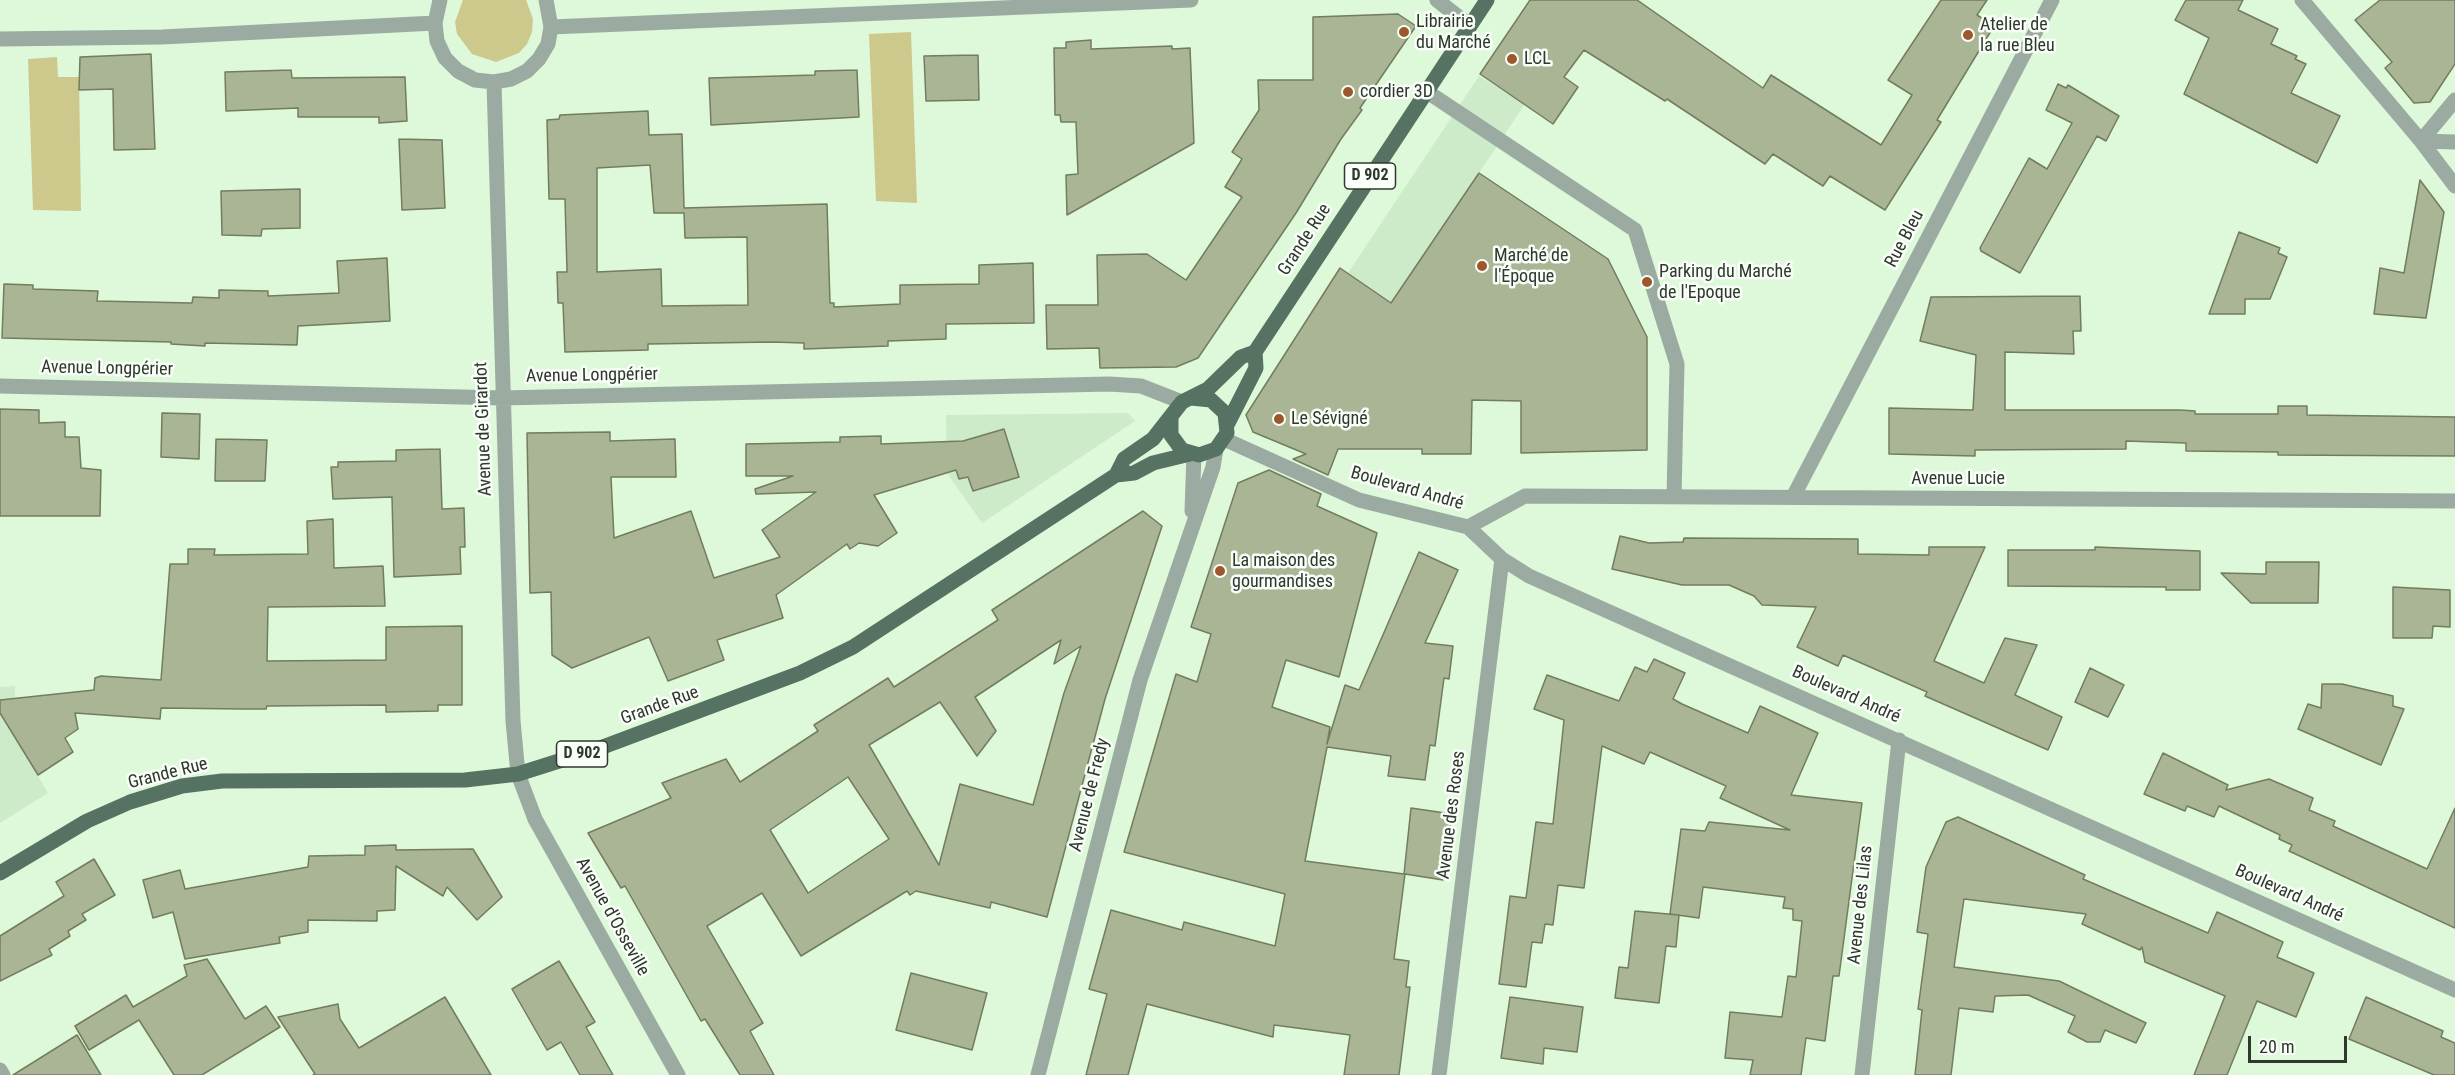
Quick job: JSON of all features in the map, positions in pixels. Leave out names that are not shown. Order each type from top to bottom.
[{"type":"main road","name":"Grande Rue","points":[[0,873],[87,821],[130,802],[182,786],[222,781],[465,780],[518,774],[600,748],[800,673],[853,647],[1116,475],[1134,473],[1153,463],[1192,454],[1208,453],[1220,444],[1256,368],[1255,352],[1487,0]]},
{"type":"main road","name":"Grande Rue","points":[[1116,475],[1124,459],[1153,439],[1186,400],[1208,389],[1240,357],[1255,352]]},
{"type":"main road","points":[[1186,400],[1201,397],[1219,405],[1228,423]]},
{"type":"main road","points":[[1171,417],[1170,426],[1175,443],[1192,454]]},
{"type":"street","points":[[440,0],[435,22],[437,41],[445,58],[458,71],[476,80],[494,82],[512,79],[527,71],[539,59],[548,44],[551,27],[546,0]]},
{"type":"street","points":[[551,27],[1191,0]]},
{"type":"street","points":[[1437,0],[1470,26]]},
{"type":"street","name":"Rue Bleu","points":[[1793,497],[2052,0]]},
{"type":"street","points":[[2302,0],[2421,141],[2455,186]]},
{"type":"street","points":[[0,39],[162,37],[435,22]]},
{"type":"street","name":"Avenue de Girardot","points":[[494,82],[502,398],[518,774]]},
{"type":"street","points":[[1426,91],[1635,230],[1677,364],[1674,496]]},
{"type":"street","points":[[2421,141],[2455,100]]},
{"type":"street","points":[[2421,141],[2455,142]]},
{"type":"street","name":"Avenue Longpérier","points":[[0,386],[502,398],[1109,384],[1142,386],[1186,400]]},
{"type":"street","name":"Avenue de Fredy","points":[[1038,1075],[1140,680],[1220,444]]},
{"type":"street","name":"Boulevard André","points":[[1220,444],[1359,500],[1468,526],[1502,559],[1529,576],[2455,990]]},
{"type":"street","name":"Avenue de Fredy","points":[[1192,454],[1192,527]]},
{"type":"street","name":"Avenue Lucie","points":[[1468,526],[1525,496],[2455,501]]},
{"type":"street","name":"Avenue des Roses","points":[[1439,1075],[1502,559]]},
{"type":"street","name":"Avenue des Lilas","points":[[1862,1075],[1899,740]]},
{"type":"street","name":"Avenue d'Osseville","points":[[518,774],[535,819],[678,1075]]},
{"type":"street","points":[[0,1070],[3,1075]]},
{"type":"shaded area","points":[[463,0],[526,0],[533,19],[532,32],[527,44],[519,53],[496,62],[472,54],[457,34],[455,22]]},
{"type":"shaded area","points":[[911,32],[917,203],[876,201],[869,34]]},
{"type":"shaded area","points":[[57,57],[58,77],[79,77],[81,211],[33,210],[28,59]]},
{"type":"shaded area","name":"Marché de l'Époque","points":[[1479,76],[1525,104],[1479,173],[1608,259],[1647,337],[1647,450],[1523,453],[1521,353],[1383,325],[1348,273]]},
{"type":"shaded area","points":[[1128,413],[1135,421],[982,523],[947,473],[946,415]]},
{"type":"shaded area","points":[[15,686],[14,736],[48,793],[0,823],[0,687]]},
{"type":"building","points":[[1530,0],[1637,0],[1763,88],[1771,75],[1881,145],[1912,95],[1888,80],[1941,0],[1987,0],[1977,15],[1994,26],[1937,120],[1941,122],[1885,210],[1830,176],[1823,186],[1773,154],[1765,164],[1667,99],[1665,101],[1584,50],[1564,77],[1578,87],[1553,124],[1480,74]]},
{"type":"building","points":[[2186,0],[2243,0],[2238,10],[2278,29],[2271,44],[2297,56],[2295,59],[2306,64],[2291,93],[2340,116],[2317,163],[2184,94],[2209,38],[2175,20]]},
{"type":"building","points":[[2380,0],[2455,0],[2455,64],[2430,102],[2414,103],[2385,68],[2392,62],[2355,20]]},
{"type":"building","points":[[1398,14],[1416,26],[1360,108],[1362,110],[1341,139],[1296,213],[1198,358],[1176,367],[1100,368],[1099,348],[1047,349],[1046,305],[1098,305],[1097,255],[1147,254],[1186,280],[1242,197],[1225,187],[1242,159],[1232,152],[1259,110],[1258,80],[1313,80],[1313,17]]},
{"type":"building","points":[[1091,40],[1091,49],[1172,46],[1172,49],[1190,48],[1194,143],[1067,215],[1066,175],[1078,174],[1076,122],[1061,122],[1060,115],[1055,115],[1054,48],[1066,48],[1066,42]]},
{"type":"building","points":[[151,54],[155,149],[114,150],[113,89],[79,90],[80,57]]},
{"type":"building","points":[[978,55],[979,100],[926,101],[924,56]]},
{"type":"building","points":[[291,70],[292,78],[405,77],[407,121],[379,123],[379,117],[298,117],[298,108],[226,111],[225,72]]},
{"type":"building","points":[[857,70],[859,117],[711,125],[709,78],[815,75],[815,71]]},
{"type":"building","points":[[2058,84],[2066,88],[2068,85],[2119,116],[2106,141],[2097,136],[2020,273],[1981,251],[1980,248],[2029,158],[2047,169],[2072,123],[2046,110]]},
{"type":"building","points":[[648,111],[649,135],[682,134],[684,208],[827,204],[830,303],[834,303],[834,307],[900,304],[900,285],[979,284],[979,265],[1033,263],[1034,323],[946,324],[946,339],[888,341],[888,346],[804,349],[804,343],[648,344],[648,350],[565,352],[563,303],[558,303],[557,272],[567,272],[565,199],[549,199],[547,120],[559,119],[560,115]],"holes":[[[650,165],[654,213],[684,213],[685,238],[747,237],[748,305],[662,306],[661,269],[597,272],[597,168]]]},
{"type":"building","points":[[399,139],[442,140],[445,208],[402,210]]},
{"type":"building","points":[[1479,173],[1608,259],[1647,337],[1647,450],[1521,453],[1521,401],[1472,400],[1471,454],[1422,454],[1422,449],[1338,449],[1328,475],[1293,459],[1306,454],[1253,432],[1246,415],[1340,268],[1391,303]]},
{"type":"building","points":[[2420,180],[2444,212],[2426,318],[2374,314],[2380,268],[2404,273]]},
{"type":"building","points":[[300,189],[300,228],[262,229],[261,236],[222,235],[221,191]]},
{"type":"building","points":[[2239,232],[2280,248],[2278,253],[2287,257],[2270,299],[2245,299],[2245,314],[2209,314]]},
{"type":"building","points":[[387,258],[390,321],[298,326],[297,345],[205,343],[205,346],[171,344],[171,342],[2,338],[4,284],[33,285],[33,289],[98,291],[97,301],[192,303],[193,297],[219,298],[219,290],[268,291],[268,296],[339,293],[337,261]]},
{"type":"building","points":[[2080,296],[2081,331],[2073,331],[2074,354],[2005,352],[2005,410],[2180,410],[2195,411],[2195,414],[2278,414],[2278,406],[2307,406],[2307,415],[2455,417],[2455,456],[2278,455],[2278,452],[2186,451],[2186,443],[2126,441],[2126,449],[1975,450],[1975,456],[1889,454],[1889,408],[1973,410],[1976,355],[1920,341],[1931,297]]},
{"type":"building","points":[[0,409],[39,410],[39,423],[65,422],[65,437],[79,437],[81,468],[101,470],[100,516],[0,516]]},
{"type":"building","points":[[162,413],[200,414],[199,459],[161,457]]},
{"type":"building","points":[[1004,429],[1019,477],[973,491],[968,477],[959,479],[956,470],[874,495],[897,533],[878,546],[859,543],[850,549],[847,544],[776,595],[783,618],[717,640],[724,660],[668,681],[649,637],[572,668],[552,655],[551,592],[530,593],[527,433],[610,432],[610,441],[675,439],[676,477],[611,477],[614,538],[691,511],[714,578],[780,557],[762,530],[816,492],[756,494],[755,489],[793,476],[746,476],[746,444],[840,442],[840,437],[881,436],[881,444],[963,441]]},
{"type":"building","points":[[216,439],[267,440],[265,481],[215,481]]},
{"type":"building","points":[[440,449],[442,509],[464,508],[465,547],[460,547],[461,574],[394,577],[392,497],[333,499],[331,467],[338,467],[338,462],[396,461],[396,450]]},
{"type":"building","points":[[1269,470],[1321,494],[1317,506],[1377,533],[1339,677],[1286,660],[1272,707],[1330,727],[1327,744],[1345,685],[1359,690],[1419,552],[1458,570],[1425,643],[1453,646],[1449,679],[1444,678],[1435,746],[1430,745],[1425,780],[1388,776],[1391,756],[1327,747],[1305,861],[1404,874],[1411,808],[1452,814],[1443,880],[1405,874],[1394,959],[1409,961],[1406,987],[1410,987],[1399,1075],[1344,1075],[1350,1035],[1274,1025],[1273,1037],[1147,1004],[1128,1075],[1086,1075],[1107,994],[1089,989],[1111,910],[1182,930],[1184,922],[1275,946],[1285,894],[1124,852],[1176,674],[1197,682],[1211,634],[1191,627],[1238,483]]},
{"type":"building","points":[[1143,511],[1162,526],[1105,699],[1047,917],[991,902],[990,908],[916,891],[910,895],[907,891],[801,956],[762,893],[707,926],[763,1023],[750,1031],[774,1075],[740,1075],[705,1019],[701,1021],[625,886],[621,888],[588,833],[671,798],[662,783],[726,759],[740,782],[818,731],[814,725],[888,678],[894,687],[998,620],[992,610]],"holes":[[[1061,640],[1054,664],[1081,646],[1064,693],[1033,805],[960,784],[939,865],[869,745],[940,702],[977,756],[996,731],[975,697]],[[848,777],[889,839],[808,893],[770,830]]]},
{"type":"building","points":[[333,519],[334,568],[383,566],[385,606],[268,607],[267,661],[386,660],[386,627],[462,626],[462,705],[438,705],[438,711],[386,712],[386,705],[267,706],[266,709],[161,708],[160,719],[75,713],[78,729],[65,738],[73,752],[38,775],[0,713],[0,700],[94,690],[95,678],[101,676],[161,680],[170,564],[188,564],[188,549],[215,549],[214,555],[308,554],[307,521]]},
{"type":"building","points":[[1620,536],[1649,543],[1683,542],[1684,538],[1858,539],[1858,554],[1929,555],[1929,547],[1985,547],[1934,661],[1984,683],[2005,638],[2037,645],[2015,695],[2062,717],[2048,750],[1925,696],[1927,692],[1843,655],[1838,666],[1797,647],[1816,607],[1762,605],[1754,596],[1729,585],[1682,585],[1612,569]]},
{"type":"building","points":[[2095,547],[2200,551],[2200,590],[2166,590],[2166,587],[2008,586],[2008,550],[2095,550]]},
{"type":"building","points":[[2266,562],[2319,562],[2318,603],[2251,603],[2221,573],[2266,574]]},
{"type":"building","points":[[2393,587],[2450,590],[2450,627],[2433,626],[2432,638],[2393,638]]},
{"type":"building","points":[[1654,659],[1685,673],[1673,699],[1682,704],[1748,733],[1760,706],[1818,733],[1791,795],[1862,803],[1839,976],[1833,976],[1825,1041],[1806,1038],[1801,1075],[1750,1075],[1753,1060],[1725,1058],[1730,1012],[1782,1017],[1788,976],[1796,977],[1802,921],[1793,920],[1793,909],[1783,908],[1785,897],[1703,887],[1699,918],[1670,914],[1681,829],[1705,831],[1709,822],[1790,830],[1720,798],[1726,786],[1650,752],[1644,764],[1602,746],[1584,888],[1558,885],[1553,925],[1545,924],[1542,943],[1532,942],[1526,987],[1499,984],[1510,896],[1526,898],[1536,822],[1553,824],[1564,720],[1534,709],[1547,675],[1619,701],[1635,667],[1647,672]]},
{"type":"building","points":[[2090,668],[2124,685],[2108,717],[2075,702]]},
{"type":"building","points":[[2322,684],[2342,684],[2393,696],[2393,706],[2404,709],[2381,765],[2298,729],[2308,704],[2321,708]]},
{"type":"building","points":[[2163,753],[2228,785],[2226,790],[2269,779],[2313,798],[2309,810],[2335,821],[2333,826],[2427,869],[2455,808],[2455,928],[2289,851],[2292,845],[2279,839],[2280,835],[2219,806],[2214,817],[2187,806],[2185,811],[2144,794]]},
{"type":"building","points":[[1958,817],[2085,875],[2083,879],[2208,933],[2217,912],[2283,942],[2277,957],[2314,973],[2296,1017],[2257,1001],[2227,1075],[2194,1075],[2225,996],[2145,962],[2142,947],[2140,950],[2082,924],[2086,914],[1964,899],[1954,967],[2059,981],[2146,1023],[2136,1043],[2105,1030],[2100,1042],[2087,1042],[2068,1032],[2075,1016],[2028,995],[1995,996],[1993,1012],[1959,1008],[1951,1075],[1915,1075],[1922,1010],[1918,1009],[1928,934],[1917,932],[1926,867],[1946,822]]},
{"type":"building","points":[[396,845],[396,850],[473,849],[502,897],[477,920],[447,887],[443,896],[396,866],[395,910],[377,911],[377,921],[308,920],[308,932],[279,937],[280,943],[185,959],[173,912],[153,918],[143,880],[180,870],[185,889],[308,867],[309,856],[365,855],[365,846]]},
{"type":"building","points":[[94,859],[115,895],[82,914],[86,920],[68,931],[70,936],[49,949],[52,955],[0,981],[0,936],[64,896],[56,882]]},
{"type":"building","points":[[1635,911],[1679,915],[1676,947],[1666,946],[1659,1003],[1615,998],[1619,967],[1628,968]]},
{"type":"building","points":[[207,959],[245,1019],[266,1006],[280,1027],[202,1075],[174,1075],[139,1020],[89,1050],[75,1026],[126,995],[133,1007],[187,976],[184,965]]},
{"type":"building","points":[[559,961],[595,1022],[586,1027],[613,1075],[580,1075],[561,1042],[547,1050],[512,989]]},
{"type":"building","points":[[911,973],[987,993],[972,1050],[896,1030]]},
{"type":"building","points":[[445,997],[491,1075],[313,1075],[315,1074],[278,1017],[338,1004],[340,1019],[359,1048]]},
{"type":"building","points":[[1510,997],[1583,1007],[1577,1052],[1544,1048],[1543,1064],[1501,1058]]},
{"type":"building","points":[[2366,997],[2443,1031],[2441,1037],[2455,1043],[2455,1075],[2434,1075],[2349,1039]]},
{"type":"building","points":[[77,1035],[101,1075],[13,1075]]},
{"type":"place","name":"Librairie du Marché","points":[[1404,32]]},
{"type":"place","name":"Atelier de la rue Bleu","points":[[1968,35]]},
{"type":"place","name":"LCL","points":[[1512,59]]},
{"type":"place","name":"cordier 3D","points":[[1348,92]]},
{"type":"place","name":"Marché de l'Époque","points":[[1482,266]]},
{"type":"place","name":"Parking du Marché de l'Epoque","points":[[1647,282]]},
{"type":"place","name":"Le Sévigné","points":[[1279,419]]},
{"type":"place","name":"La maison des gourmandises","points":[[1220,571]]}]
